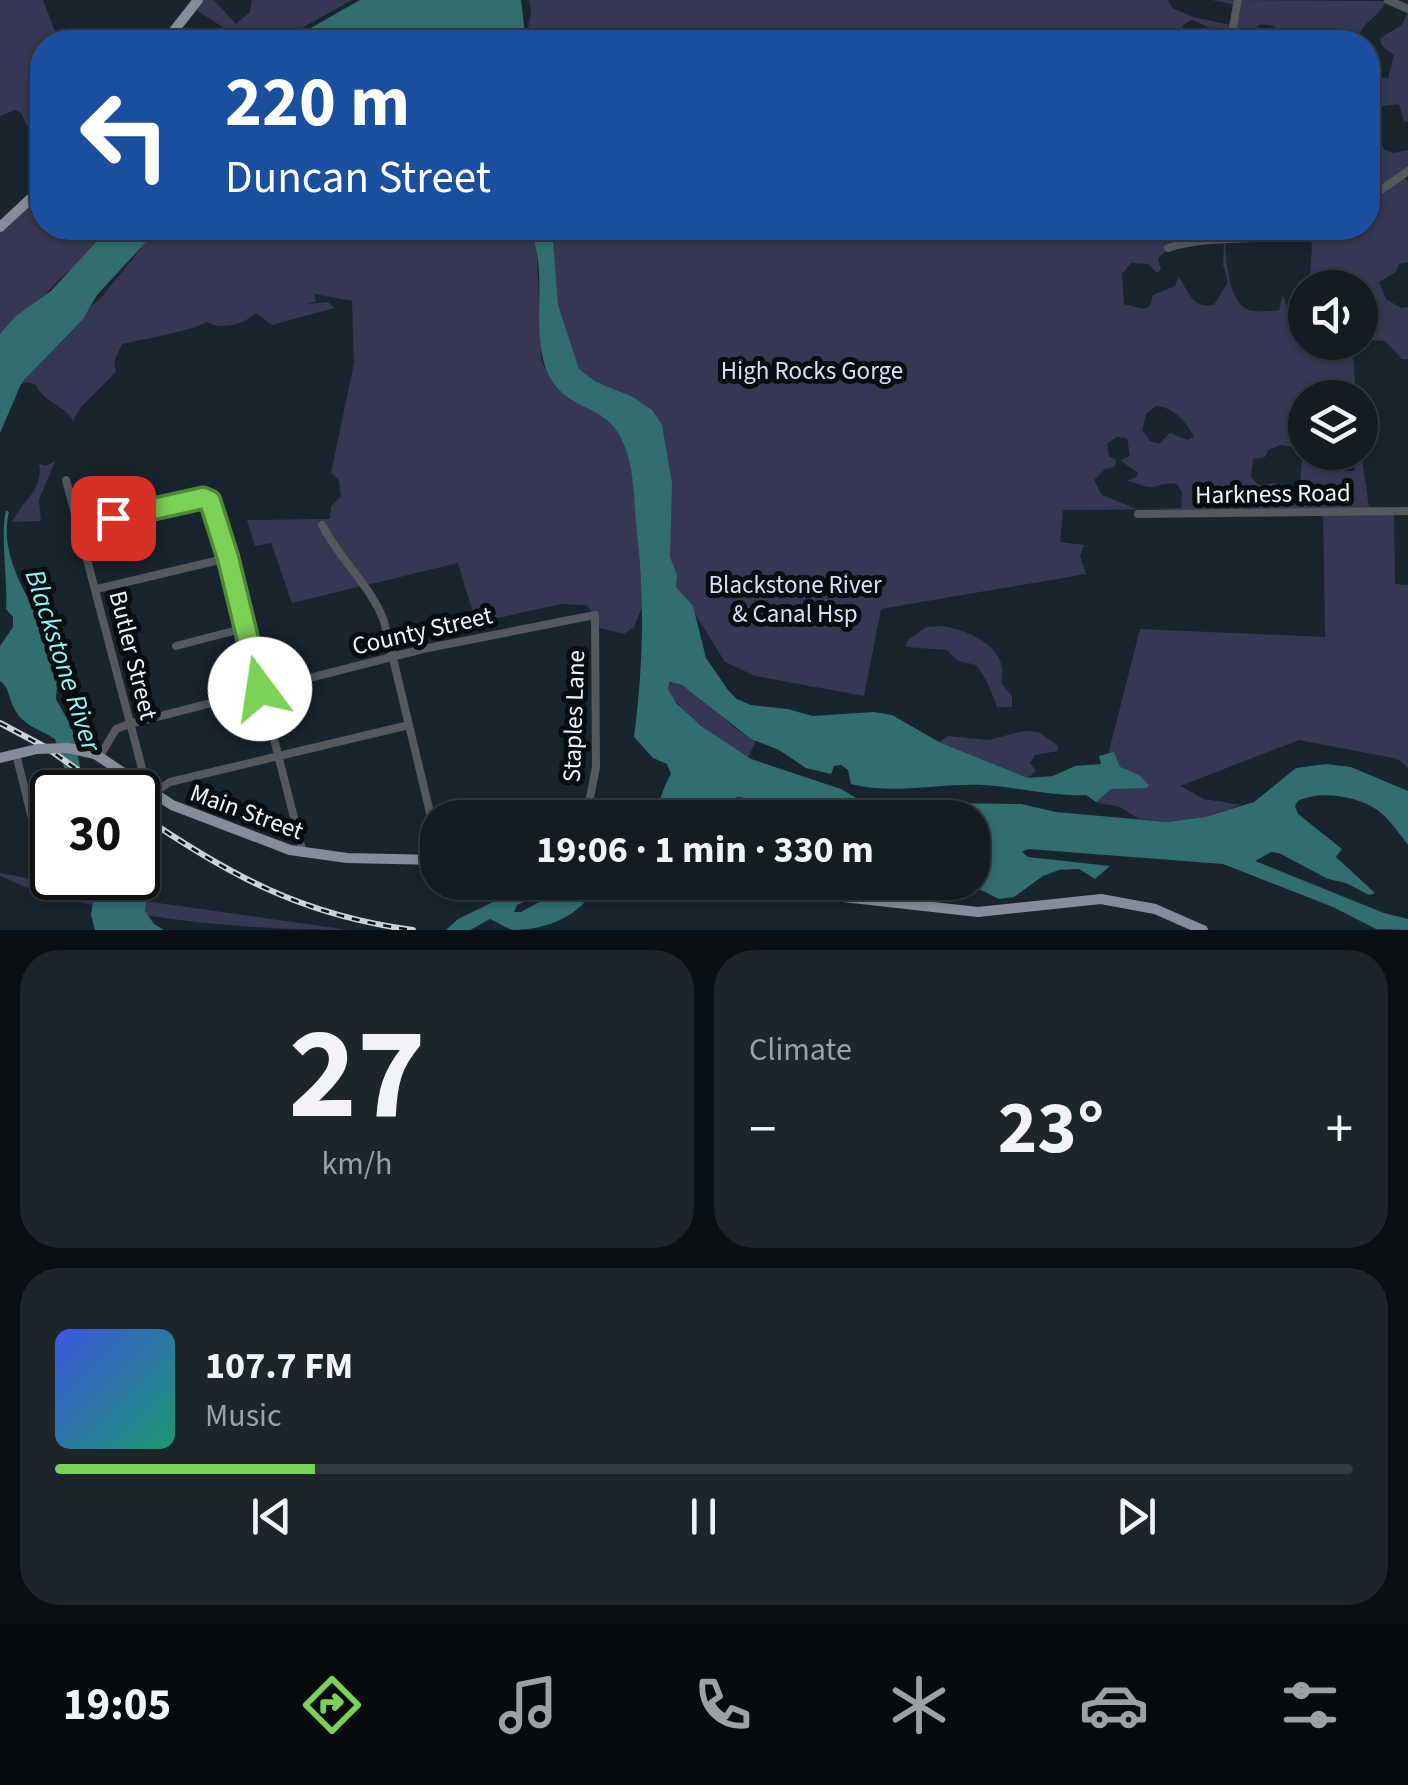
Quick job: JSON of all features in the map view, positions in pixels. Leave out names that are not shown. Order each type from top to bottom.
[{"type":"main road","points":[[174,30],[198,0]]},
{"type":"main road","points":[[0,228],[30,199]]},
{"type":"main road","name":"Main Street","points":[[0,758],[62,747],[98,755],[120,770]]},
{"type":"main road","name":"Main Street","points":[[160,797],[200,817],[303,853],[420,860]]},
{"type":"main road","points":[[870,900],[978,912],[1101,899],[1137,904],[1203,930]]},
{"type":"street","points":[[1232,30],[1238,0]]},
{"type":"street","points":[[1388,0],[1408,9]]},
{"type":"street","points":[[1380,191],[1408,172]]},
{"type":"street","points":[[1168,248],[1190,241],[1215,240]]},
{"type":"street","name":"Butler Street","points":[[66,480],[143,770]]},
{"type":"street","points":[[80,526],[203,498],[210,501],[303,853]]},
{"type":"street","name":"Harkness Road","points":[[1138,514],[1408,511]]},
{"type":"street","points":[[322,525],[342,561],[375,598],[427,800]]},
{"type":"street","points":[[97,590],[228,558]]},
{"type":"street","name":"County Street","points":[[131,723],[496,632],[595,614]]},
{"type":"street","name":"Staples Lane","points":[[590,800],[596,767],[595,614]]},
{"type":"street","points":[[176,646],[245,628]]},
{"type":"street","points":[[98,755],[116,729],[131,723]]},
{"type":"street","points":[[160,788],[170,782],[409,725]]},
{"type":"street","points":[[16,754],[30,811]]},
{"type":"green space","points":[[0,0],[43,0],[54,30],[30,30],[30,123],[27,126],[15,110],[0,116]]},
{"type":"green space","points":[[199,0],[214,0],[236,24],[250,12],[252,0],[352,0],[298,30],[226,30],[193,8]]},
{"type":"green space","points":[[529,0],[1168,0],[1172,8],[1193,17],[1231,25],[1237,5],[1212,0],[1386,1],[1362,30],[1278,30],[1259,25],[1254,30],[1239,30],[1210,28],[1192,20],[1181,30],[527,30]]},
{"type":"green space","points":[[1408,12],[1408,121],[1404,122],[1399,104],[1380,106],[1380,77],[1388,78],[1394,55],[1382,46],[1380,38],[1402,25]]},
{"type":"green space","points":[[467,24],[474,30],[404,30]]},
{"type":"green space","points":[[1380,142],[1385,150],[1394,153],[1408,150],[1408,172],[1404,176],[1408,182],[1408,262],[1399,264],[1396,272],[1379,282],[1386,299],[1401,308],[1408,307],[1408,359],[1402,359],[1385,341],[1378,340],[1378,270],[1310,270],[1310,240],[1380,240]]},
{"type":"green space","points":[[30,201],[30,240],[105,240],[0,341],[0,229]]},
{"type":"green space","points":[[147,240],[536,240],[541,358],[562,390],[620,418],[660,588],[642,607],[634,627],[624,634],[600,628],[587,605],[561,604],[476,623],[458,563],[292,603],[271,543],[255,546],[247,520],[330,519],[331,506],[341,497],[339,480],[331,473],[354,363],[352,301],[314,294],[316,301],[307,304],[328,302],[334,308],[272,325],[256,313],[233,325],[206,322],[122,344],[114,362],[116,372],[80,408],[73,421],[36,385],[26,382],[10,389],[38,351],[101,298]]},
{"type":"green space","points":[[550,240],[1168,240],[1171,247],[1158,258],[1161,269],[1157,273],[1148,264],[1131,263],[1122,274],[1124,304],[1144,309],[1150,306],[1153,295],[1175,286],[1179,277],[1192,298],[1201,305],[1214,305],[1228,282],[1223,264],[1224,242],[1189,240],[1252,240],[1225,242],[1236,298],[1254,311],[1279,310],[1283,294],[1288,311],[1288,360],[1353,360],[1355,380],[1288,380],[1288,446],[1280,445],[1268,450],[1265,457],[1253,459],[1251,477],[1259,485],[1276,483],[1282,492],[1291,494],[1297,492],[1301,470],[1364,470],[1369,507],[1394,507],[1395,584],[1408,585],[1408,768],[1398,759],[1299,740],[1180,786],[1204,799],[1241,805],[1205,817],[1167,822],[1139,819],[1120,807],[1096,802],[1140,629],[1325,637],[1323,508],[1063,510],[1060,542],[1084,545],[1080,556],[1086,574],[881,609],[864,696],[755,676],[725,662],[687,601],[665,583],[611,395],[557,360]],"holes":[[[1156,406],[1178,416],[1194,436],[1188,440],[1170,433],[1159,444],[1150,441],[1142,430],[1146,414]],[[1116,437],[1127,438],[1130,456],[1120,460],[1138,473],[1127,481],[1149,487],[1177,484],[1182,492],[1181,508],[1137,509],[1102,495],[1094,480],[1105,469],[1115,467],[1116,460],[1109,456],[1107,444]]]},
{"type":"green space","points":[[55,461],[39,500],[41,521],[12,522],[35,488],[39,464],[46,466]]},
{"type":"green space","points":[[941,626],[969,633],[993,650],[1002,667],[1002,684],[1012,696],[1012,707],[997,707],[976,665],[958,661],[947,650],[906,647],[907,641],[926,627]]},
{"type":"green space","points":[[672,682],[693,693],[756,741],[748,757],[684,710],[668,689]]},
{"type":"green space","points":[[1024,731],[1038,732],[1057,745],[1058,751],[1035,755],[1030,763],[1036,771],[1028,778],[939,742],[948,736],[988,740]]},
{"type":"green space","points":[[0,876],[30,879],[30,888]]},
{"type":"green space","points":[[70,900],[142,900],[349,930],[230,925]]},
{"type":"shaded area","points":[[360,0],[521,0],[525,30],[425,28],[307,30]]},
{"type":"shaded area","points":[[98,240],[148,240],[97,295],[83,319],[22,382],[0,433],[0,334],[16,316],[51,291]]},
{"type":"shaded area","points":[[535,240],[553,240],[558,305],[579,369],[596,382],[633,397],[652,410],[662,425],[672,483],[670,557],[677,575],[676,587],[693,606],[706,658],[737,699],[812,716],[874,712],[892,715],[939,742],[1028,778],[1101,764],[1099,756],[1114,752],[1120,767],[1139,775],[1149,785],[1147,788],[1111,789],[1096,802],[1086,795],[984,785],[884,789],[851,784],[848,770],[841,765],[834,766],[831,774],[806,768],[779,750],[751,739],[682,685],[670,682],[668,689],[677,704],[701,726],[751,759],[841,789],[860,800],[660,800],[671,774],[667,764],[653,758],[634,737],[642,609],[640,558],[626,450],[612,425],[564,395],[555,385],[544,361]]},
{"type":"shaded area","points":[[6,510],[13,564],[43,635],[59,653],[56,699],[72,728],[81,770],[65,770],[55,739],[19,716],[0,681],[0,646],[13,627],[13,617],[6,609]]},
{"type":"shaded area","points":[[1326,764],[1351,767],[1408,791],[1408,845],[1394,826],[1368,804],[1337,796],[1316,796],[1298,801],[1295,806],[1298,814],[1342,849],[1336,857],[1375,893],[1369,895],[1328,879],[1279,853],[1271,852],[1255,861],[1408,919],[1408,930],[1376,929],[1333,907],[1223,864],[1028,849],[1022,852],[1028,857],[1110,866],[1095,879],[1079,869],[1059,870],[1043,876],[1014,897],[999,899],[990,894],[990,804],[1167,822],[1205,817],[1254,802],[1296,768]]},
{"type":"shaded area","points":[[93,900],[146,900],[145,911],[164,930],[95,930],[91,915]]},
{"type":"shaded area","points":[[497,900],[528,900],[517,905],[514,912],[521,912],[543,900],[586,900],[562,919],[538,927],[513,930],[490,919],[470,930],[446,930],[458,919]]},
{"type":"railway","points":[[0,723],[78,770]]},
{"type":"railway","points":[[160,827],[235,873],[301,903],[413,930]]},
{"type":"route","points":[[113,518],[203,498],[210,501],[260,689]]},
{"type":"park label","name":"High Rocks Gorge","points":[[812,370]]},
{"type":"park label","name":"Blackstone River & Canal Hsp","points":[[795,598]]},
{"type":"water label","name":"Blackstone River","points":[[64,660]]}]
